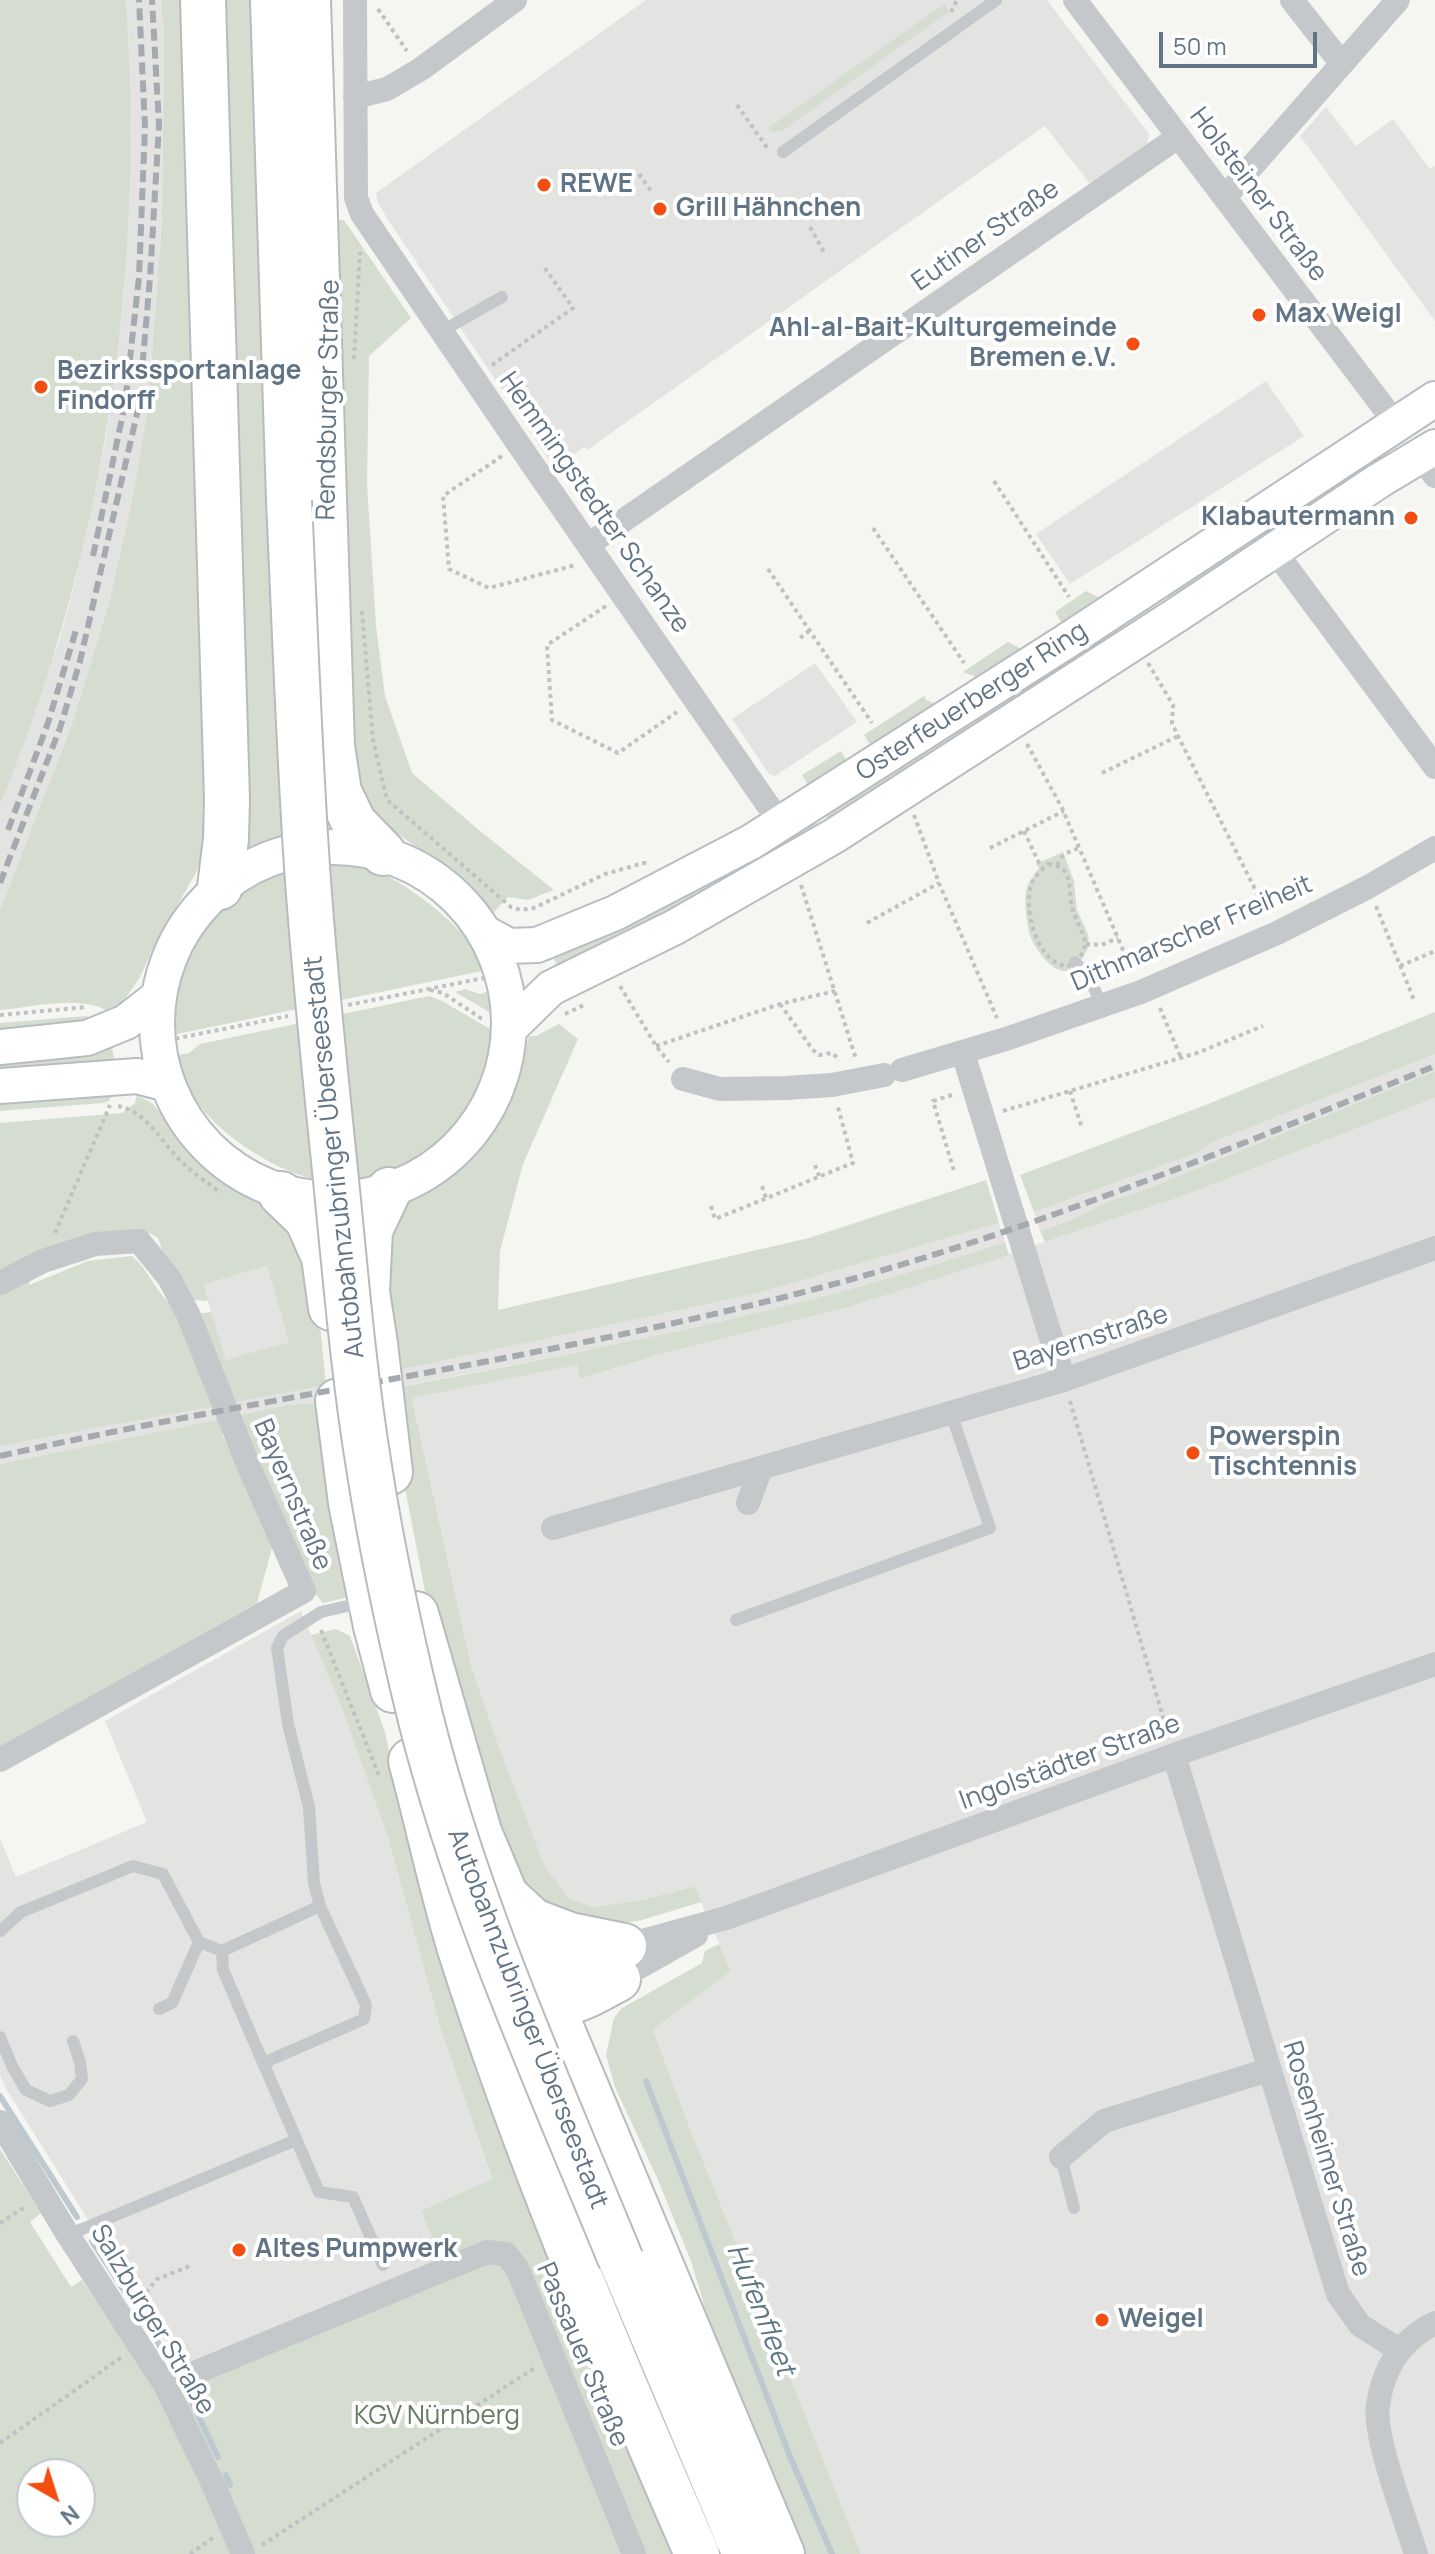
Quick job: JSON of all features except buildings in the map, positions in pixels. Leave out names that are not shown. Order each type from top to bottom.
[{"type":"highway","points":[[203,0],[227,787],[226,839],[220,887]]},
{"type":"highway","points":[[281,3],[332,746],[339,792],[344,803],[354,823],[383,853]]},
{"type":"highway","name":"Autobahnzubringer Überseestadt","points":[[281,3],[289,501],[308,881],[356,1368],[369,1467],[394,1601],[421,1720],[481,1912],[621,2260],[745,2554]]},
{"type":"highway","points":[[389,1190],[370,1230],[367,1292],[394,1509],[417,1620],[479,1832],[506,1896],[539,1997],[583,2081],[782,2554]]},
{"type":"highway","points":[[281,1194],[307,1219],[324,1257],[351,1503],[371,1600],[459,1947],[555,2214],[607,2345],[697,2550]]},
{"type":"highway","points":[[506,1896],[533,1921],[570,1935],[621,1962]]},
{"type":"highway","points":[[459,1947],[489,1977],[539,1997]]},
{"type":"highway","points":[[496,2053],[553,1974],[565,1968],[621,1962]]},
{"type":"highway","points":[[583,2081],[598,2022],[621,1962]]},
{"type":"main road","name":"Osterfeuerberger Ring","points":[[485,933],[509,946],[537,945],[615,913],[701,870],[781,824],[1435,399]]},
{"type":"main road","points":[[1397,425],[1430,460]]},
{"type":"main road","name":"Osterfeuerberger Ring","points":[[512,1026],[551,988],[675,927],[834,836],[1380,480],[1430,460]]},
{"type":"main road","points":[[1153,584],[1175,616]]},
{"type":"main road","points":[[317,846],[366,848],[383,853],[435,883],[485,933],[504,974],[512,1026],[502,1078],[484,1116],[458,1148],[426,1173],[389,1190],[338,1199],[307,1199],[281,1194],[248,1177],[214,1153],[187,1121],[168,1084],[158,1042],[158,997],[170,956],[191,918],[220,887],[248,868],[282,853],[317,846]]},
{"type":"main road","points":[[0,1047],[87,1038],[126,1022],[158,997]]},
{"type":"main road","points":[[0,1086],[137,1076],[168,1084]]},
{"type":"street","points":[[355,97],[387,89],[421,69],[515,0]]},
{"type":"street","name":"Holsteiner Straße","points":[[1075,0],[1397,425]]},
{"type":"street","points":[[1292,0],[1342,64]]},
{"type":"street","points":[[1225,197],[1398,0]]},
{"type":"street","points":[[362,214],[356,198],[355,97],[365,1]]},
{"type":"street","name":"Eutiner Straße","points":[[593,552],[1178,137]]},
{"type":"street","name":"Hemmingstedter Schanze","points":[[362,214],[781,824]]},
{"type":"street","points":[[1274,550],[1435,767]]},
{"type":"street","name":"Dithmarscher Freiheit","points":[[683,1079],[720,1089],[841,1084],[963,1053],[1146,990],[1277,933],[1368,887],[1435,848]]},
{"type":"street","points":[[963,1053],[1064,1380]]},
{"type":"street","name":"Bayernstraße","points":[[0,1760],[304,1591],[249,1467],[188,1314],[169,1278],[139,1241],[95,1244],[43,1261]]},
{"type":"street","name":"Bayernstraße","points":[[553,1528],[1064,1380],[1435,1248]]},
{"type":"street","points":[[0,1283],[43,1261]]},
{"type":"street","points":[[748,1503],[761,1468]]},
{"type":"street","name":"Ingolstädter Straße","points":[[621,1962],[726,1918],[1435,1664]]},
{"type":"street","name":"Rosenheimer Straße","points":[[1174,1755],[1338,2294],[1360,2325],[1399,2350]]},
{"type":"street","name":"Ingolstädter Straße","points":[[621,1962],[726,1918]]},
{"type":"street","points":[[1061,2157],[1104,2121],[1268,2070]]},
{"type":"street","name":"Salzburger Straße","points":[[0,2122],[68,2235],[165,2385],[213,2484],[251,2550]]},
{"type":"street","name":"Passauer Straße","points":[[165,2385],[487,2252],[506,2254],[517,2268],[634,2554]]},
{"type":"street","points":[[1416,2554],[1380,2436],[1378,2406],[1389,2367],[1399,2350],[1417,2331],[1435,2323]]},
{"type":"lane","points":[[779,154],[991,1]]},
{"type":"lane","points":[[442,331],[502,297]]},
{"type":"lane","points":[[1075,962],[1088,976],[1102,1005]]},
{"type":"lane","points":[[736,1620],[990,1528],[951,1413]]},
{"type":"lane","points":[[263,2063],[364,2019],[366,2005],[320,1906],[314,1883],[309,1807],[288,1724],[277,1648],[283,1636],[321,1612],[371,1600]]},
{"type":"lane","points":[[0,1931],[21,1912],[133,1866],[163,1874],[199,1942],[222,1951],[320,1906]]},
{"type":"lane","points":[[159,2009],[172,2003],[199,1942]]},
{"type":"lane","points":[[222,1951],[223,1970],[319,2192],[353,2197],[383,2265]]},
{"type":"lane","points":[[0,2037],[26,2090],[50,2101],[69,2095],[82,2079],[73,2041]]},
{"type":"lane","points":[[68,2235],[296,2140]]},
{"type":"lane","points":[[1061,2157],[1074,2208]]},
{"type":"path","points":[[365,1],[381,14],[421,69]]},
{"type":"path","points":[[737,105],[779,154]]},
{"type":"path","points":[[639,174],[651,191]]},
{"type":"path","name":"Rendsburger Straße","points":[[354,359],[362,214]]},
{"type":"path","points":[[810,227],[825,254]]},
{"type":"path","points":[[473,378],[573,308],[544,267]]},
{"type":"path","points":[[519,445],[443,496],[449,569],[489,588],[593,552]]},
{"type":"path","points":[[994,481],[1069,597]]},
{"type":"path","points":[[873,528],[964,663]]},
{"type":"path","points":[[768,569],[872,723]]},
{"type":"path","points":[[623,595],[547,645],[552,720],[618,753],[696,700]]},
{"type":"path","points":[[362,606],[373,740],[387,800],[511,907],[521,910],[534,908],[605,874],[644,863]]},
{"type":"path","points":[[800,638],[809,631]]},
{"type":"path","points":[[1147,662],[1173,705],[1172,723],[1277,933]]},
{"type":"path","points":[[1102,773],[1178,736]]},
{"type":"path","points":[[1025,741],[1064,811],[1118,938],[1181,1058]]},
{"type":"path","points":[[990,848],[1064,811]]},
{"type":"path","points":[[914,814],[939,883],[1006,1039]]},
{"type":"path","points":[[1024,831],[1043,868]]},
{"type":"path","points":[[1057,865],[1064,854],[1079,848]]},
{"type":"path","points":[[1048,864],[1057,865],[1064,869],[1070,880],[1073,908],[1086,944],[1083,953],[1068,966],[1052,961],[1035,939],[1029,895],[1032,883],[1043,868],[1048,864]]},
{"type":"path","points":[[867,923],[939,883]]},
{"type":"path","points":[[801,885],[855,1056]]},
{"type":"path","points":[[1368,887],[1414,1000]]},
{"type":"path","points":[[551,900],[556,910]]},
{"type":"path","points":[[1086,944],[1101,945],[1118,938]]},
{"type":"path","points":[[1400,966],[1435,951]]},
{"type":"path","points":[[620,986],[656,1046],[683,1079]]},
{"type":"path","points":[[656,1046],[780,1004],[835,991]]},
{"type":"path","points":[[711,1206],[715,1219],[853,1163],[839,1057],[832,1053],[819,1055],[813,1050],[780,1004]]},
{"type":"path","points":[[0,1015],[88,1007]]},
{"type":"path","points":[[998,1112],[1181,1058],[1263,1026]]},
{"type":"path","points":[[1070,1091],[1082,1128]]},
{"type":"path","points":[[954,1171],[933,1101],[961,1092]]},
{"type":"path","points":[[43,1261],[110,1105],[129,1108],[151,1126],[184,1164],[221,1193]]},
{"type":"path","points":[[815,1165],[819,1176]]},
{"type":"path","points":[[762,1186],[766,1198]]},
{"type":"path","points":[[1064,1380],[1174,1755]]},
{"type":"path","points":[[0,2223],[43,2195]]},
{"type":"path","points":[[121,2315],[141,2302],[157,2279],[193,2265]]},
{"type":"path","points":[[0,2443],[140,2345]]},
{"type":"path","points":[[251,2550],[554,2358]]},
{"type":"shaded area","points":[[126,0],[161,0],[164,37],[162,220],[148,406],[133,496],[109,603],[72,724],[0,910],[0,805],[59,642],[106,437],[124,291],[129,154]]},
{"type":"shaded area","points":[[646,0],[1047,0],[1149,134],[1147,144],[1091,185],[1045,126],[587,450],[584,447],[555,469],[387,218],[376,193]]},
{"type":"shaded area","points":[[1326,107],[1356,146],[1393,119],[1430,169],[1435,166],[1435,321],[1300,136]]},
{"type":"shaded area","points":[[1266,381],[1304,436],[1070,584],[1036,534]]},
{"type":"shaded area","points":[[815,663],[857,722],[775,776],[769,774],[732,719]]},
{"type":"shaded area","points":[[1435,1054],[1435,1071],[1040,1231],[1034,1212],[1197,1153],[1211,1143]]},
{"type":"shaded area","points":[[1435,1098],[1435,2554],[861,2554],[653,2030],[731,1971],[694,1886],[641,1900],[593,1907],[569,1898],[545,1868],[471,1665],[412,1397],[577,1365],[581,1379],[658,1355],[846,1308],[1180,1197]]},
{"type":"shaded area","points":[[999,1223],[1005,1242],[942,1264],[801,1303],[629,1342],[317,1403],[288,1405],[0,1464],[0,1446],[390,1372],[755,1294]]},
{"type":"shaded area","points":[[267,1266],[289,1342],[225,1361],[203,1284]]},
{"type":"shaded area","points":[[301,1611],[341,1706],[388,1838],[441,2030],[492,2180],[444,2263],[189,2381],[0,2075],[0,1838],[16,1877],[147,1822],[105,1721]]},
{"type":"green space","name":"Bezirkssportanlage Findorff","points":[[0,0],[126,0],[130,103],[129,206],[122,308],[110,410],[91,512],[67,611],[36,709],[0,805]]},
{"type":"green space","points":[[161,0],[188,0],[210,826],[196,873],[158,938],[140,977],[119,1008],[110,1012],[71,1003],[0,1010],[0,910],[72,724],[109,603],[133,496],[148,406],[162,220],[164,37]]},
{"type":"green space","points":[[218,0],[255,0],[287,838],[240,854]]},
{"type":"green space","points":[[944,4],[949,11],[947,13],[782,131],[773,132],[768,128]]},
{"type":"green space","points":[[335,220],[344,220],[411,318],[369,356],[367,484],[376,626],[385,696],[412,773],[554,890],[528,900],[508,897],[493,913],[448,869],[376,819],[353,785]]},
{"type":"green space","points":[[1359,458],[1366,467],[1272,528],[1255,547],[1172,602],[1168,600],[1165,590]]},
{"type":"green space","points":[[1086,591],[1106,601],[1065,628],[1055,612]]},
{"type":"green space","points":[[1008,642],[1027,652],[984,680],[963,672]]},
{"type":"green space","points":[[1063,650],[1077,672],[834,828],[820,806]]},
{"type":"green space","points":[[924,696],[926,700],[943,707],[871,746],[864,735]]},
{"type":"green space","points":[[841,751],[847,761],[812,791],[802,775]]},
{"type":"green space","points":[[810,812],[824,834],[561,975],[551,953]]},
{"type":"green space","points":[[1063,852],[1074,881],[1077,910],[1088,934],[1089,946],[1080,963],[1068,971],[1054,967],[1037,948],[1030,935],[1025,896],[1039,868],[1036,864]]},
{"type":"green space","points":[[343,860],[379,872],[428,903],[468,941],[487,970],[172,1035],[177,976],[188,949],[212,915],[243,888],[280,869],[305,862]]},
{"type":"green space","points":[[465,989],[480,994],[492,990],[496,1016],[455,992]]},
{"type":"green space","points":[[429,996],[495,1032],[484,1084],[470,1113],[445,1140],[396,1169],[364,1181],[341,1183],[316,1180],[265,1159],[241,1144],[202,1109],[187,1086],[175,1056],[189,1053],[200,1044]]},
{"type":"green space","points":[[1435,1012],[1435,1054],[1211,1143],[1197,1153],[1034,1212],[1020,1175],[1203,1106]]},
{"type":"green space","points":[[87,1016],[91,1022],[0,1032],[0,1023]]},
{"type":"green space","points":[[559,1024],[578,1039],[523,1164],[500,1251],[498,1310],[809,1238],[986,1180],[999,1223],[755,1294],[390,1372],[383,1248],[402,1207],[439,1183],[474,1153],[502,1118],[519,1079],[529,1036],[536,1036]]},
{"type":"green space","points":[[112,1047],[115,1063],[0,1071],[0,1062]]},
{"type":"green space","points":[[1435,1071],[1435,1098],[1180,1197],[1045,1242],[1040,1231],[1107,1202],[1149,1188]]},
{"type":"green space","points":[[113,1092],[109,1101],[103,1103],[0,1111],[0,1100]]},
{"type":"green space","points":[[137,1095],[153,1104],[196,1156],[235,1186],[290,1221],[314,1265],[326,1385],[0,1446],[0,1123],[122,1113],[135,1103]],"holes":[[[150,1233],[158,1238],[166,1262],[193,1300],[208,1301],[204,1284],[267,1266],[289,1342],[226,1360],[211,1312],[189,1311],[168,1302],[132,1256],[88,1261],[29,1285],[35,1258]]]},
{"type":"green space","points":[[1005,1242],[1009,1255],[846,1308],[658,1355],[580,1379],[577,1365],[412,1398],[471,1665],[545,1867],[569,1898],[593,1907],[641,1900],[695,1886],[701,1902],[642,1920],[582,1930],[513,1884],[429,1612],[386,1390],[776,1308]]},
{"type":"green space","points":[[317,1403],[354,1596],[323,1603],[305,1581],[242,1430],[222,1434],[273,1544],[257,1603],[0,1747],[0,1464],[288,1405]]},
{"type":"green space","name":"KGV Nürnberg","points":[[336,1629],[350,1636],[385,1732],[401,1807],[681,2554],[0,2554],[0,2149],[41,2213],[30,2222],[71,2287],[82,2280],[160,2393],[444,2263],[421,2211],[492,2179],[441,2030],[388,1838],[341,1706],[311,1635]]},
{"type":"green space","points":[[719,1944],[731,1971],[653,2030],[861,2554],[801,2554],[720,2358],[691,2261],[615,2087],[606,2055],[614,2018],[622,2008],[702,1963],[705,1951]]},
{"type":"waterway","name":"Hufenfleet","points":[[646,2081],[789,2454],[832,2554]]},
{"type":"waterway","points":[[0,2096],[77,2217]]},
{"type":"waterway","points":[[92,2241],[129,2298]]},
{"type":"waterway","points":[[139,2313],[173,2366]]},
{"type":"waterway","points":[[190,2398],[218,2457]]},
{"type":"waterway","points":[[226,2475],[230,2485]]},
{"type":"railway","points":[[93,556],[125,404],[139,277],[145,127],[139,0]]},
{"type":"railway","points":[[0,883],[60,728],[80,661],[139,405],[159,125],[152,0]]},
{"type":"railway","points":[[8,830],[48,723],[76,630]]},
{"type":"railway","points":[[0,1456],[601,1339],[881,1271],[1121,1190],[1435,1066]]},
{"type":"place","name":"REWE","points":[[544,185]]},
{"type":"place","name":"Grill Hähnchen","points":[[660,209]]},
{"type":"place","name":"Max Weigl","points":[[1259,315]]},
{"type":"place","name":"Ahl-al-Bait-Kulturgemeinde Bremen e.V.","points":[[1133,344]]},
{"type":"place","name":"Bezirkssportanlage Findorff","points":[[41,387]]},
{"type":"place","name":"Klabautermann","points":[[1411,518]]},
{"type":"place","name":"Powerspin Tischtennis","points":[[1193,1453]]},
{"type":"place","name":"Altes Pumpwerk","points":[[239,2250]]},
{"type":"place","name":"Weigel","points":[[1102,2320]]}]
